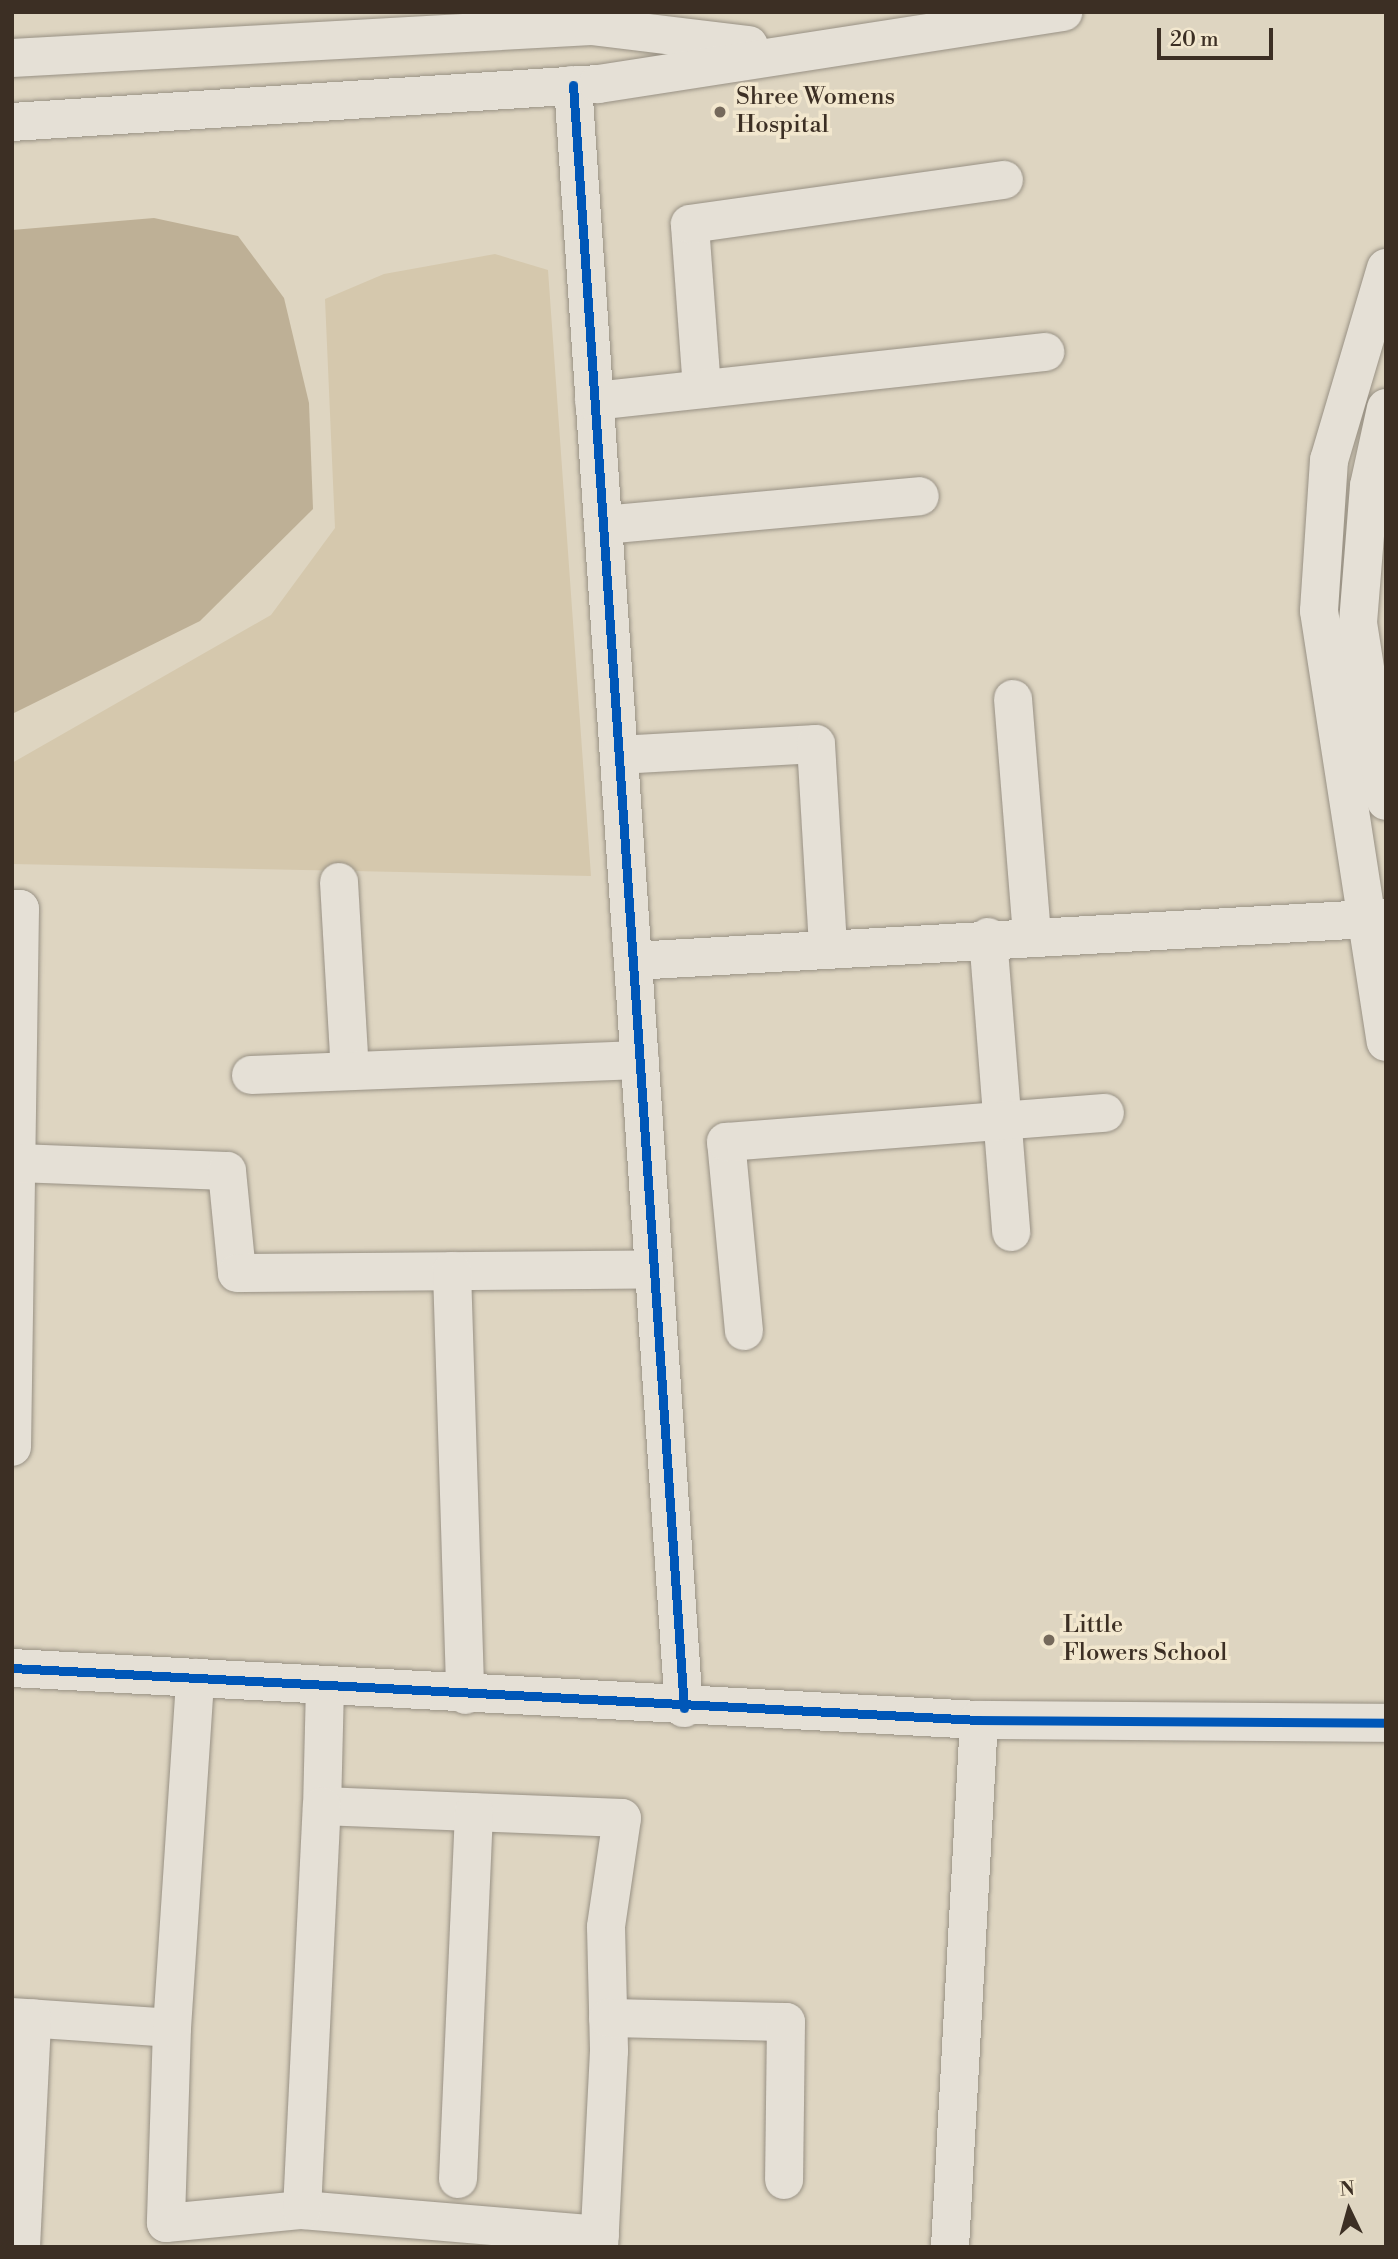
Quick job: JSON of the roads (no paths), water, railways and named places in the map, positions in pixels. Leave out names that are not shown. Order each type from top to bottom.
[{"type":"street","points":[[12,122],[585,85],[948,22],[1063,12]]},
{"type":"street","points":[[12,58],[591,19],[790,50]]},
{"type":"street","points":[[591,19],[585,85],[594,401],[684,1708]]},
{"type":"street","points":[[702,389],[690,224],[1004,180]]},
{"type":"street","points":[[1386,268],[1329,460],[1320,564],[1323,651],[1377,918],[1386,1042]]},
{"type":"street","points":[[594,401],[1045,352]]},
{"type":"street","points":[[1386,408],[1369,486],[1358,623],[1386,801]]},
{"type":"street","points":[[603,525],[920,496]]},
{"type":"street","points":[[1013,699],[1032,934]]},
{"type":"street","points":[[619,755],[816,744],[828,947]]},
{"type":"street","points":[[339,882],[350,1071]]},
{"type":"street","points":[[12,909],[20,909],[12,1447]]},
{"type":"street","points":[[633,961],[1032,934],[1377,918]]},
{"type":"street","points":[[988,937],[1011,1233]]},
{"type":"street","points":[[250,1075],[640,1060]]},
{"type":"street","points":[[744,1331],[726,1142],[1105,1113]]},
{"type":"street","points":[[17,1163],[227,1171],[237,1273],[654,1269]]},
{"type":"street","points":[[452,1271],[465,1695]]},
{"type":"street","points":[[12,1668],[684,1708],[979,1720],[1386,1723]]},
{"type":"street","points":[[195,1678],[172,2028],[166,2223],[302,2210],[600,2241],[608,2018],[606,1927],[622,1818],[322,1806]]},
{"type":"street","points":[[302,2210],[322,1806],[325,1686]]},
{"type":"street","points":[[950,2247],[979,1720]]},
{"type":"street","points":[[458,2179],[474,1812]]},
{"type":"street","points":[[21,2247],[22,2018],[172,2028]]},
{"type":"street","points":[[608,2018],[786,2022],[784,2180]]},
{"type":"place","name":"Shree Womens Hospital","points":[[720,112]]},
{"type":"place","name":"Little Flowers School","points":[[1049,1640]]}]
